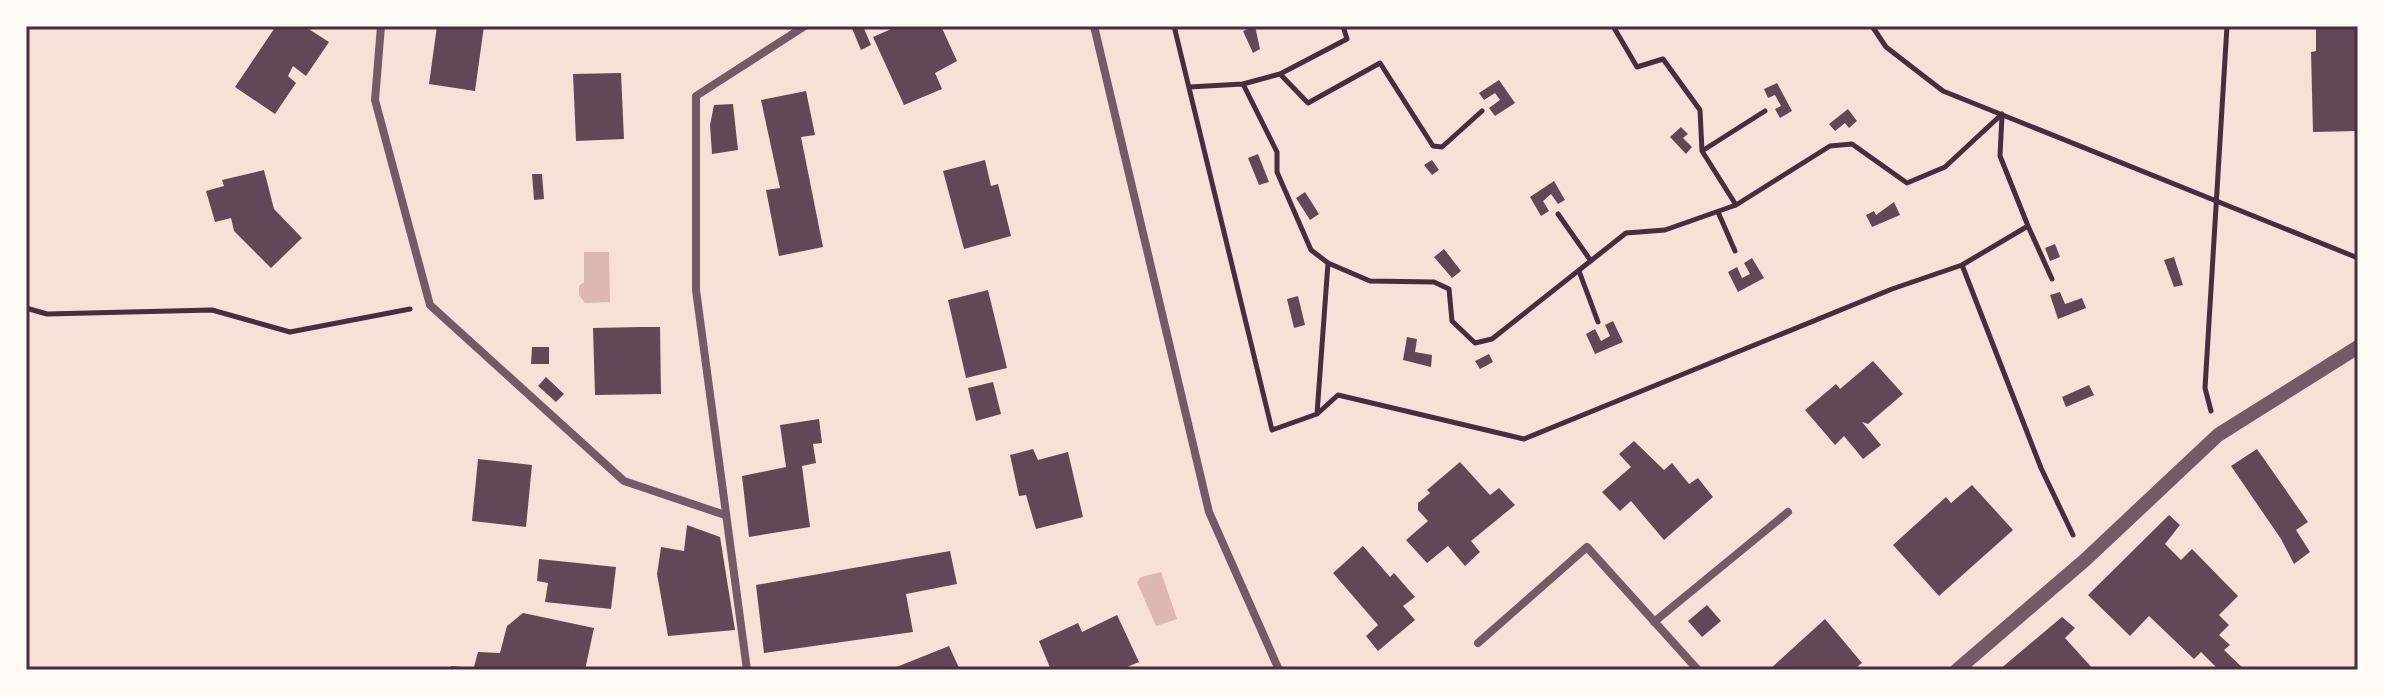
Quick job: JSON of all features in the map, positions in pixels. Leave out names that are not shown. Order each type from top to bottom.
[{"type":"street","points":[[381,26],[375,100],[430,305],[624,481],[725,515]]},
{"type":"street","points":[[748,670],[696,290],[696,96],[805,26]]},
{"type":"street","points":[[1094,26],[1209,512],[1279,670]]},
{"type":"street","points":[[1957,670],[2085,560],[2218,435],[2358,347]]},
{"type":"street","points":[[1654,622],[1788,512]]},
{"type":"street","points":[[1478,643],[1587,547],[1698,670]]},
{"type":"path","points":[[1174,26],[1272,430],[1317,414],[1338,395],[1524,439],[1892,289],[1962,265],[2028,226]]},
{"type":"path","points":[[1189,87],[1243,84],[1280,74],[1347,39],[1343,26]]},
{"type":"path","points":[[1613,26],[1637,67],[1663,59],[1700,110],[1702,151],[1736,205]]},
{"type":"path","points":[[1872,26],[1886,47],[1943,91],[2358,258]]},
{"type":"path","points":[[2218,435],[2205,388],[2227,26]]},
{"type":"path","points":[[1280,74],[1308,103],[1380,63],[1433,146],[1442,147],[1482,111]]},
{"type":"path","points":[[1243,84],[1277,152],[1277,172],[1311,250],[1328,263],[1370,281],[1434,282],[1449,289],[1452,321],[1475,343],[1492,339],[1626,233],[1665,230],[1736,205],[1830,146],[1852,144],[1907,183],[1945,167],[2002,114]]},
{"type":"path","points":[[1702,151],[1765,111]]},
{"type":"path","points":[[2002,114],[2000,156],[2052,279]]},
{"type":"path","points":[[1718,211],[1735,251]]},
{"type":"path","points":[[1558,214],[1591,261]]},
{"type":"path","points":[[1317,414],[1328,263]]},
{"type":"path","points":[[1962,265],[2041,468],[2085,560]]},
{"type":"path","points":[[1579,271],[1598,322]]},
{"type":"path","points":[[26,308],[47,314],[212,310],[290,332],[430,305]]},
{"type":"shaded area","points":[[584,252],[609,252],[610,302],[585,303],[579,295],[579,286],[584,282]]},
{"type":"shaded area","points":[[1161,572],[1177,619],[1156,626],[1137,582],[1141,577]]},
{"type":"building","points":[[276,26],[304,26],[329,42],[306,76],[293,66],[288,76],[296,83],[275,114],[235,87]]},
{"type":"building","points":[[437,26],[484,26],[475,91],[429,84]]},
{"type":"building","points":[[851,26],[863,26],[871,45],[861,50]]},
{"type":"building","points":[[898,26],[941,26],[957,61],[935,73],[942,89],[904,105],[873,37]]},
{"type":"building","points":[[1255,26],[1260,49],[1253,53],[1243,31]]},
{"type":"building","points":[[2316,26],[2358,26],[2357,131],[2313,132],[2311,52],[2316,51]]},
{"type":"building","points":[[621,73],[624,139],[576,141],[573,74]]},
{"type":"building","points":[[1499,80],[1515,103],[1495,116],[1489,108],[1500,100],[1495,93],[1484,100],[1479,93]]},
{"type":"building","points":[[1777,83],[1792,111],[1780,118],[1775,109],[1781,106],[1775,95],[1768,98],[1764,89]]},
{"type":"building","points":[[806,91],[815,135],[801,137],[823,247],[779,256],[766,190],[780,188],[761,100]]},
{"type":"building","points":[[733,104],[738,150],[712,154],[710,125],[714,105]]},
{"type":"building","points":[[1848,109],[1857,121],[1849,128],[1845,123],[1835,131],[1829,124]]},
{"type":"building","points":[[1681,127],[1688,134],[1683,138],[1692,147],[1686,154],[1670,137]]},
{"type":"building","points":[[1258,154],[1269,182],[1259,185],[1248,158]]},
{"type":"building","points":[[985,160],[991,186],[998,184],[1011,236],[964,249],[943,171]]},
{"type":"building","points":[[1432,160],[1439,170],[1432,175],[1424,165]]},
{"type":"building","points":[[264,170],[274,209],[302,238],[271,268],[234,231],[231,218],[215,222],[206,191],[224,186],[222,180]]},
{"type":"building","points":[[532,174],[542,174],[544,199],[534,200]]},
{"type":"building","points":[[1554,181],[1565,200],[1558,204],[1551,194],[1543,201],[1549,211],[1541,216],[1530,197]]},
{"type":"building","points":[[1305,192],[1319,214],[1310,220],[1296,198]]},
{"type":"building","points":[[1894,202],[1900,215],[1872,227],[1866,215],[1874,211],[1876,215]]},
{"type":"building","points":[[2055,244],[2060,257],[2050,261],[2045,248]]},
{"type":"building","points":[[1444,249],[1461,271],[1452,278],[1434,257]]},
{"type":"building","points":[[2174,257],[2183,285],[2174,287],[2164,260]]},
{"type":"building","points":[[1752,258],[1764,278],[1738,292],[1728,272],[1737,267],[1742,278],[1750,274],[1744,263]]},
{"type":"building","points":[[988,290],[1007,368],[966,378],[948,300]]},
{"type":"building","points":[[2060,292],[2065,304],[2082,298],[2086,308],[2058,319],[2050,295]]},
{"type":"building","points":[[1298,296],[1305,325],[1294,328],[1287,299]]},
{"type":"building","points":[[1613,321],[1623,342],[1595,354],[1586,334],[1595,329],[1601,341],[1610,336],[1605,325]]},
{"type":"building","points":[[660,327],[661,394],[595,395],[593,328]]},
{"type":"building","points":[[1407,337],[1417,339],[1415,352],[1432,355],[1431,367],[1403,360]]},
{"type":"building","points":[[532,347],[549,347],[549,364],[531,364]]},
{"type":"building","points":[[1489,354],[1493,362],[1480,369],[1475,361]]},
{"type":"building","points":[[1873,361],[1903,394],[1868,424],[1862,422],[1881,445],[1863,459],[1844,436],[1835,445],[1805,410],[1836,384],[1840,389]]},
{"type":"building","points":[[546,377],[564,394],[556,402],[538,386]]},
{"type":"building","points":[[993,382],[1001,414],[976,421],[968,388]]},
{"type":"building","points":[[2089,385],[2094,395],[2066,407],[2062,397]]},
{"type":"building","points":[[819,419],[822,443],[813,444],[816,463],[802,466],[810,527],[749,537],[742,476],[786,467],[780,425]]},
{"type":"building","points":[[1634,441],[1664,470],[1672,463],[1689,484],[1698,478],[1713,497],[1664,540],[1631,501],[1620,511],[1602,492],[1631,467],[1619,454]]},
{"type":"building","points":[[1033,449],[1038,460],[1068,452],[1083,517],[1036,529],[1026,495],[1019,496],[1010,455]]},
{"type":"building","points":[[2257,449],[2308,522],[2296,530],[2310,552],[2294,564],[2281,539],[2231,466]]},
{"type":"building","points":[[478,459],[532,465],[526,527],[472,521]]},
{"type":"building","points":[[1460,462],[1490,495],[1499,488],[1515,505],[1471,541],[1480,552],[1465,566],[1448,546],[1427,563],[1406,540],[1428,521],[1418,510],[1418,503],[1430,493],[1427,490]]},
{"type":"building","points":[[1972,485],[2013,530],[1939,596],[1893,545],[1946,497],[1951,503]]},
{"type":"building","points":[[2169,515],[2180,525],[2165,544],[2181,560],[2192,549],[2238,596],[2219,615],[2229,625],[2219,635],[2230,645],[2224,650],[2245,670],[2219,670],[2201,652],[2194,659],[2149,616],[2130,636],[2088,595]]},
{"type":"building","points":[[687,525],[720,537],[735,630],[668,636],[657,574],[661,547],[684,551]]},
{"type":"building","points":[[1363,546],[1390,577],[1394,573],[1415,597],[1403,606],[1415,620],[1378,651],[1366,636],[1378,625],[1333,573]]},
{"type":"building","points":[[950,551],[957,584],[906,594],[913,632],[764,653],[756,585]]},
{"type":"building","points":[[539,559],[616,567],[611,609],[545,602],[548,583],[537,581]]},
{"type":"building","points":[[1707,605],[1721,621],[1702,637],[1688,621]]},
{"type":"building","points":[[523,613],[594,628],[585,670],[490,670],[474,667],[478,652],[500,653],[507,626]]},
{"type":"building","points":[[1117,615],[1139,662],[1120,670],[1051,670],[1039,641],[1078,623],[1082,632]]},
{"type":"building","points":[[2062,617],[2075,628],[2065,638],[2094,670],[1999,670]]},
{"type":"building","points":[[1825,619],[1862,663],[1853,670],[1769,670]]},
{"type":"building","points":[[949,646],[960,670],[889,670]]},
{"type":"building","points":[[451,666],[474,668],[474,670],[450,670]]}]
